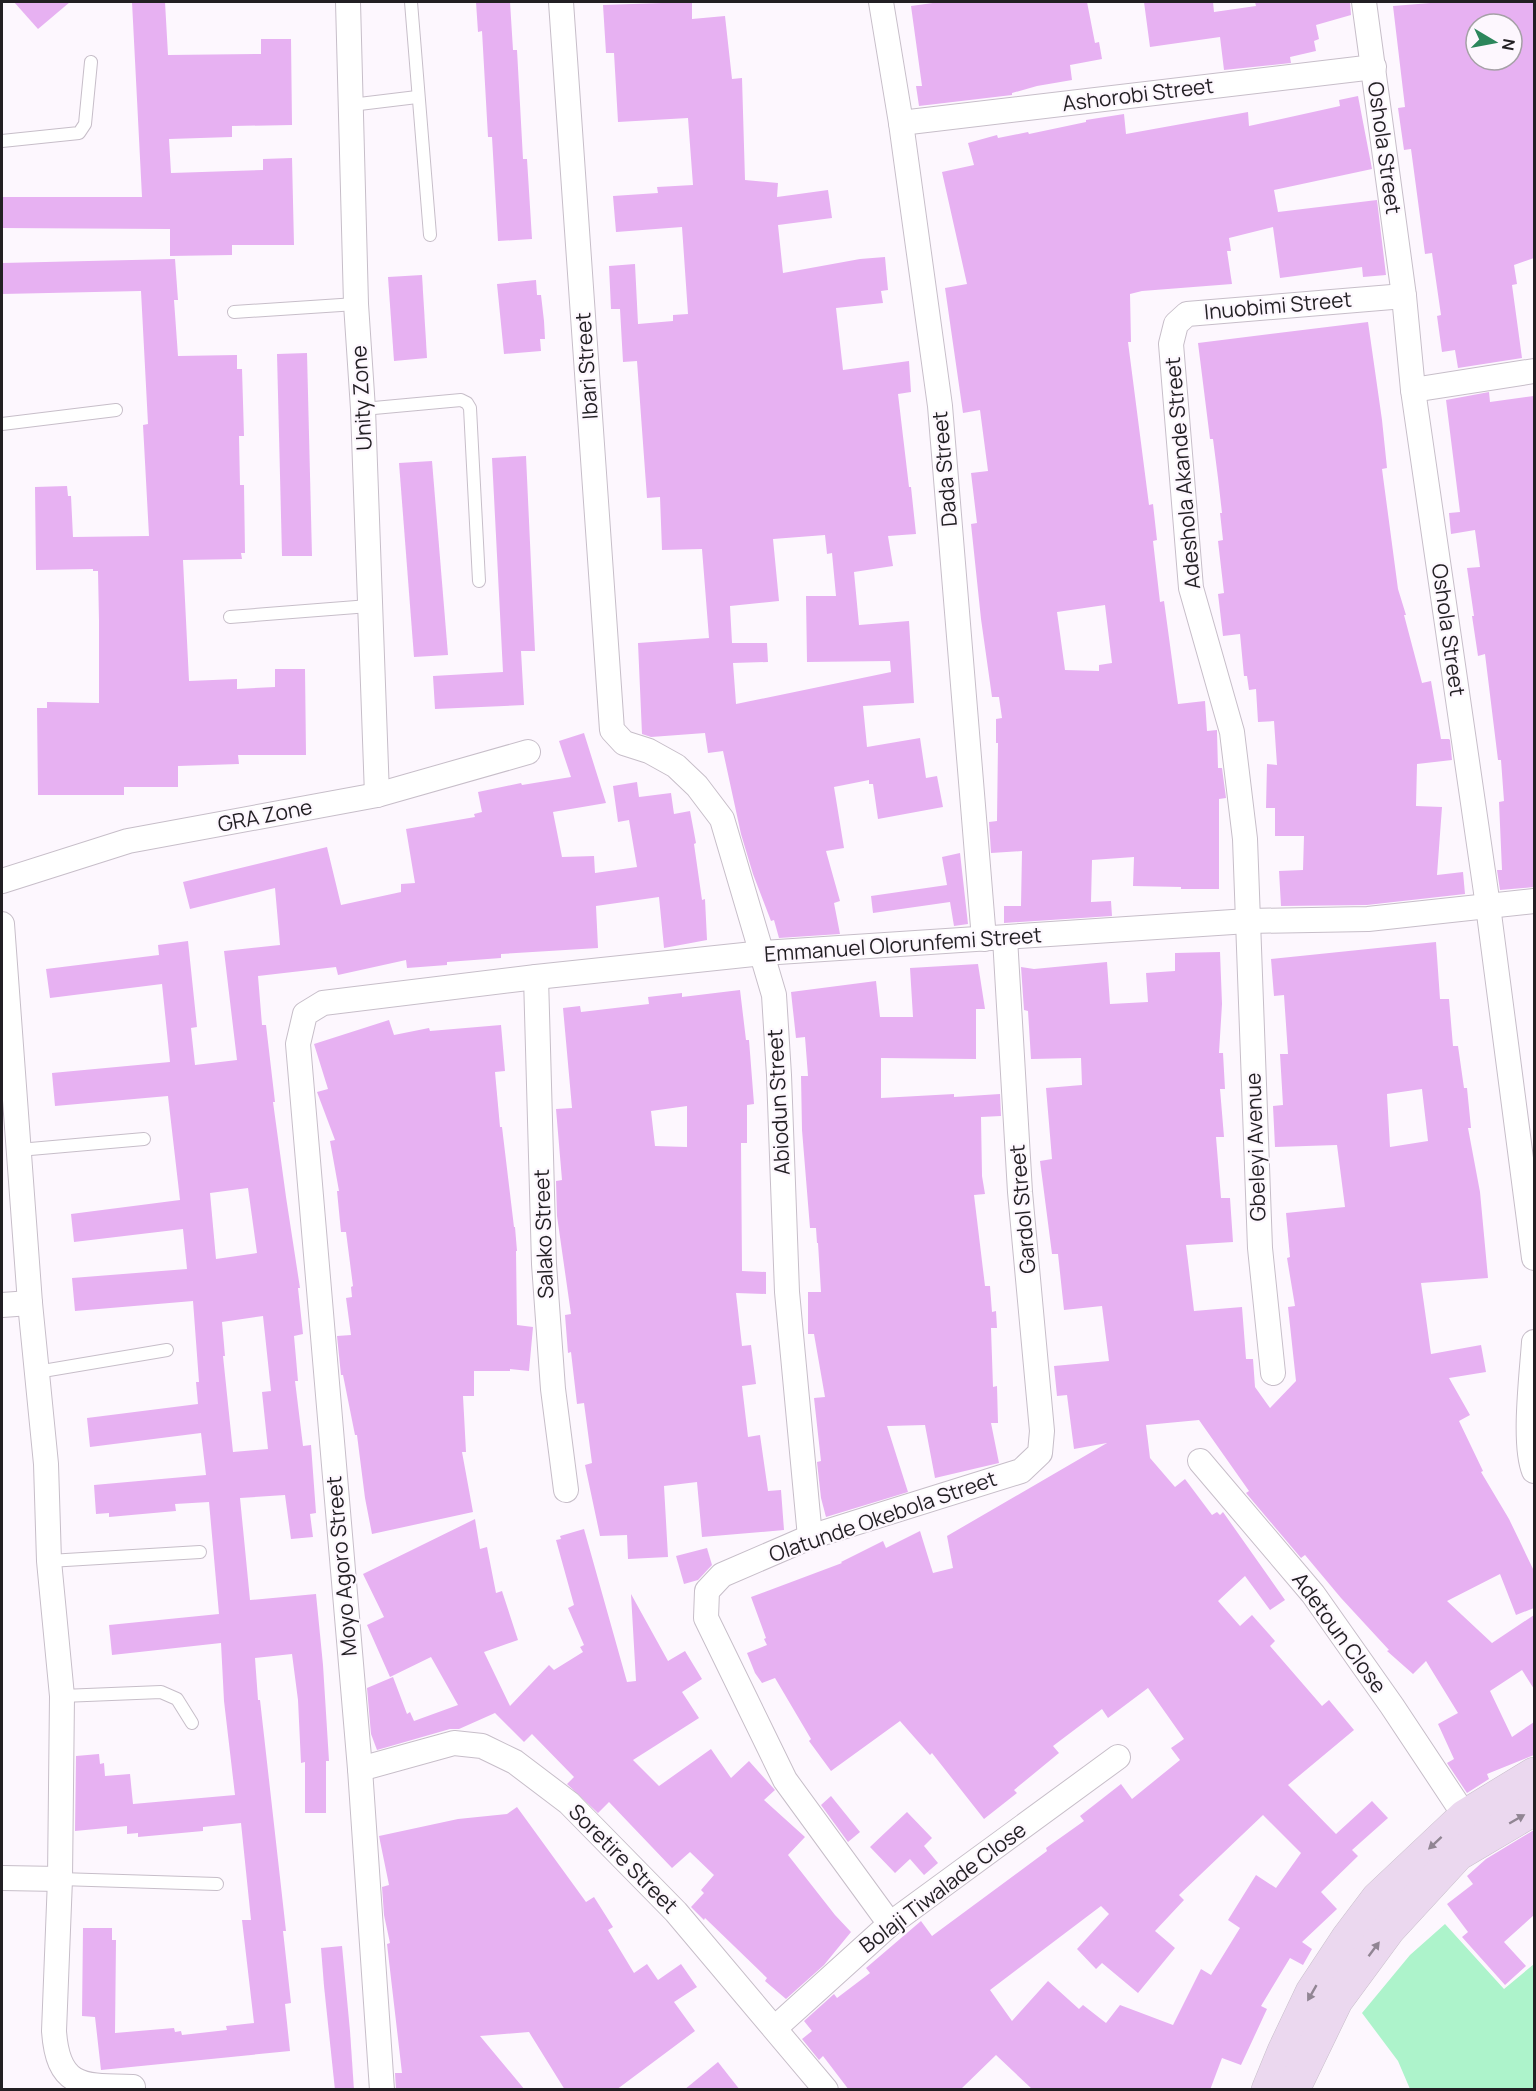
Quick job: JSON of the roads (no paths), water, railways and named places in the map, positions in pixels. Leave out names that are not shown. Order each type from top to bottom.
[{"type":"main road","points":[[1268,2090],[1312,1992],[1347,1939],[1378,1898],[1464,1816],[1534,1774]]},
{"type":"main road","points":[[1293,2090],[1336,2001],[1389,1929],[1458,1854],[1534,1809]]},
{"type":"street","name":"Unity Zone","points":[[348,2],[356,304],[363,409],[377,795]]},
{"type":"street","name":"Ibari Street","points":[[561,2],[612,730]]},
{"type":"street","name":"Dada Street","points":[[880,2],[901,123],[940,406],[995,938]]},
{"type":"street","name":"Oshola Street","points":[[1364,2],[1404,296],[1413,390],[1488,906],[1534,1258]]},
{"type":"street","name":"Ashorobi Street","points":[[901,123],[1374,67]]},
{"type":"street","name":"Inuobimi Street","points":[[1172,344],[1176,324],[1187,314],[1404,296]]},
{"type":"street","name":"Adeshola Akande Street","points":[[1172,344],[1191,588],[1232,732],[1245,839],[1248,921]]},
{"type":"street","points":[[1413,390],[1534,371]]},
{"type":"street","name":"Abiodun Street","points":[[612,730],[624,743],[649,751],[676,766],[697,786],[722,819],[774,995],[788,1292],[810,1537]]},
{"type":"street","name":"GRA Zone","points":[[2,881],[128,842],[377,795],[528,752]]},
{"type":"street","name":"Emmanuel Olorunfemi Street","points":[[298,1044],[305,1014],[323,1003],[536,976],[763,954],[995,938],[1248,921],[1368,919],[1534,901]]},
{"type":"street","name":"Gbeleyi Avenue","points":[[1248,921],[1260,1248],[1274,1373]]},
{"type":"street","points":[[2,924],[30,1303],[46,1464],[50,1561],[62,1696],[55,2053],[64,2070],[75,2081],[92,2086],[133,2087]]},
{"type":"street","name":"Gardol Street","points":[[995,938],[1042,1431],[1040,1453],[1021,1471]]},
{"type":"street","name":"Salako Street","points":[[536,976],[544,1264],[553,1389],[566,1490]]},
{"type":"street","name":"Moyo Agoro Street","points":[[298,1044],[360,1769],[382,2090]]},
{"type":"street","points":[[2,1305],[30,1303]]},
{"type":"street","points":[[1534,1342],[1529,1423],[1534,1471]]},
{"type":"street","name":"Adetoun Close","points":[[1200,1461],[1313,1594],[1392,1706],[1464,1816]]},
{"type":"street","name":"Olatunde Okebola Street","points":[[890,1924],[785,1780],[706,1618],[707,1591],[722,1575],[810,1537],[1021,1471]]},
{"type":"street","name":"Soretire Street","points":[[360,1769],[454,1743],[482,1746],[514,1762],[569,1803],[676,1912],[826,2090]]},
{"type":"street","name":"Bolaji Tiwalade Close","points":[[775,2028],[890,1924],[1118,1757]]},
{"type":"street","points":[[2,1878],[60,1879]]},
{"type":"lane","points":[[411,2],[430,234]]},
{"type":"lane","points":[[2,141],[79,133],[85,124],[92,62]]},
{"type":"lane","points":[[351,105],[417,97]]},
{"type":"lane","points":[[234,312],[356,304]]},
{"type":"lane","points":[[363,409],[461,400],[467,403],[470,408],[479,581]]},
{"type":"lane","points":[[2,424],[116,410]]},
{"type":"lane","points":[[230,617],[369,606]]},
{"type":"lane","points":[[19,1150],[144,1139]]},
{"type":"lane","points":[[37,1372],[167,1350]]},
{"type":"lane","points":[[50,1561],[200,1552]]},
{"type":"lane","points":[[62,1696],[160,1692],[177,1699],[192,1723]]},
{"type":"lane","points":[[60,1879],[217,1884]]}]
